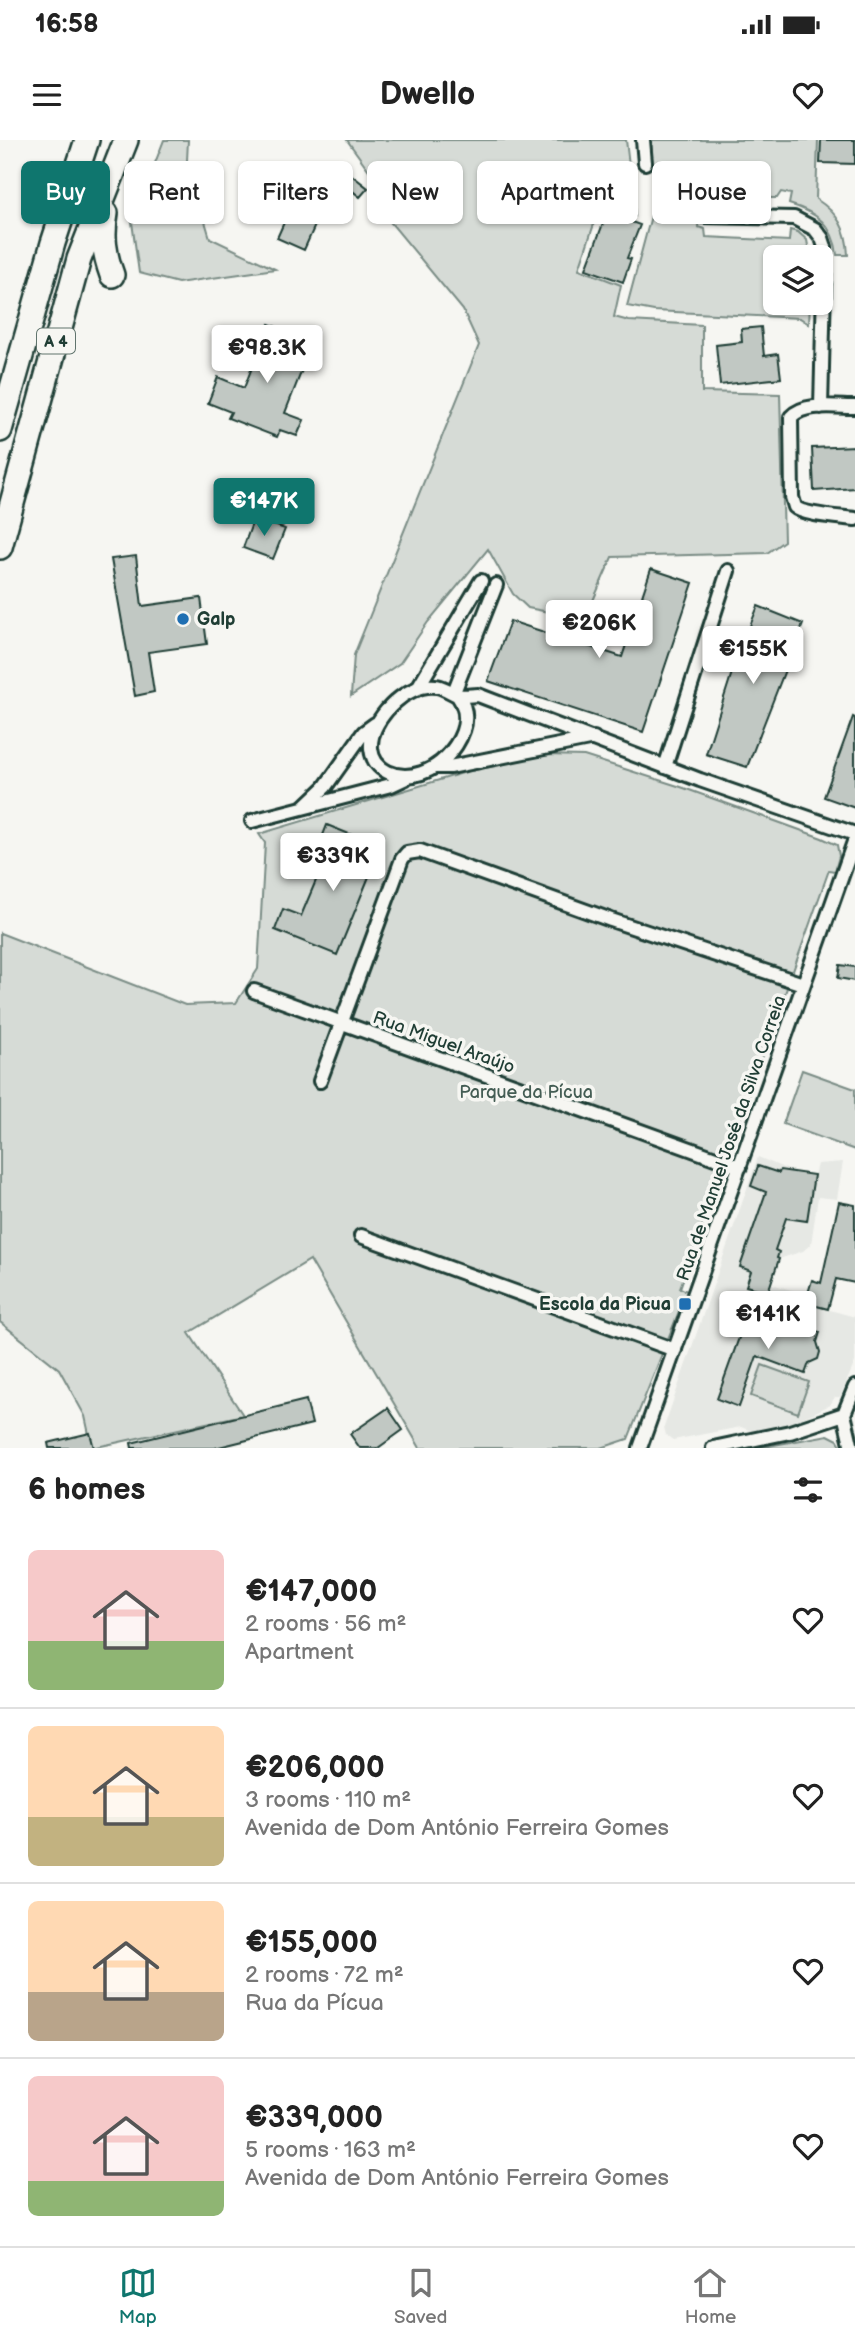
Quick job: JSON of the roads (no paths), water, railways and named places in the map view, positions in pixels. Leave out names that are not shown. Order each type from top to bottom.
[{"type":"highway","name":"A 4","points":[[0,430],[53,243],[87,140]]},
{"type":"highway","name":"A 4","points":[[0,547],[79,259],[126,140]]},
{"type":"highway","points":[[112,275],[105,256],[102,234],[107,209],[126,159],[126,140]]},
{"type":"street","points":[[643,140],[645,163]]},
{"type":"street","points":[[771,218],[794,218],[815,229],[825,247],[821,407]]},
{"type":"street","points":[[855,407],[806,408],[791,417],[795,507],[806,514],[827,514],[855,519]]},
{"type":"street","points":[[665,767],[728,571]]},
{"type":"street","points":[[417,689],[481,581]]},
{"type":"street","points":[[456,694],[496,585]]},
{"type":"street","points":[[305,806],[325,787],[364,732],[378,721],[392,704],[417,689],[437,686],[446,687],[456,694],[466,713],[465,728],[450,753],[435,767]]},
{"type":"street","points":[[456,694],[478,695],[855,837]]},
{"type":"street","points":[[378,721],[371,736],[371,749],[375,759],[386,772],[406,778]]},
{"type":"street","points":[[252,821],[391,785],[435,767],[450,767],[594,738]]},
{"type":"street","name":"Rua de Manuel José da Silva Correia","points":[[640,1448],[855,837]]},
{"type":"street","points":[[320,1081],[402,859],[407,853],[420,850],[611,920],[803,984]]},
{"type":"street","name":"Rua Miguel Araújo","points":[[254,991],[740,1167]]},
{"type":"street","points":[[361,1236],[675,1350]]},
{"type":"street","points":[[852,1448],[844,1414],[855,1387]]},
{"type":"street","points":[[713,1448],[734,1446],[790,1432],[844,1414]]},
{"type":"place","name":"Galp","points":[[183,619]]},
{"type":"place","name":"Escola da Picua","points":[[685,1304]]},
{"type":"park label","name":"Parque da Pícua","points":[[526,1092]]}]
